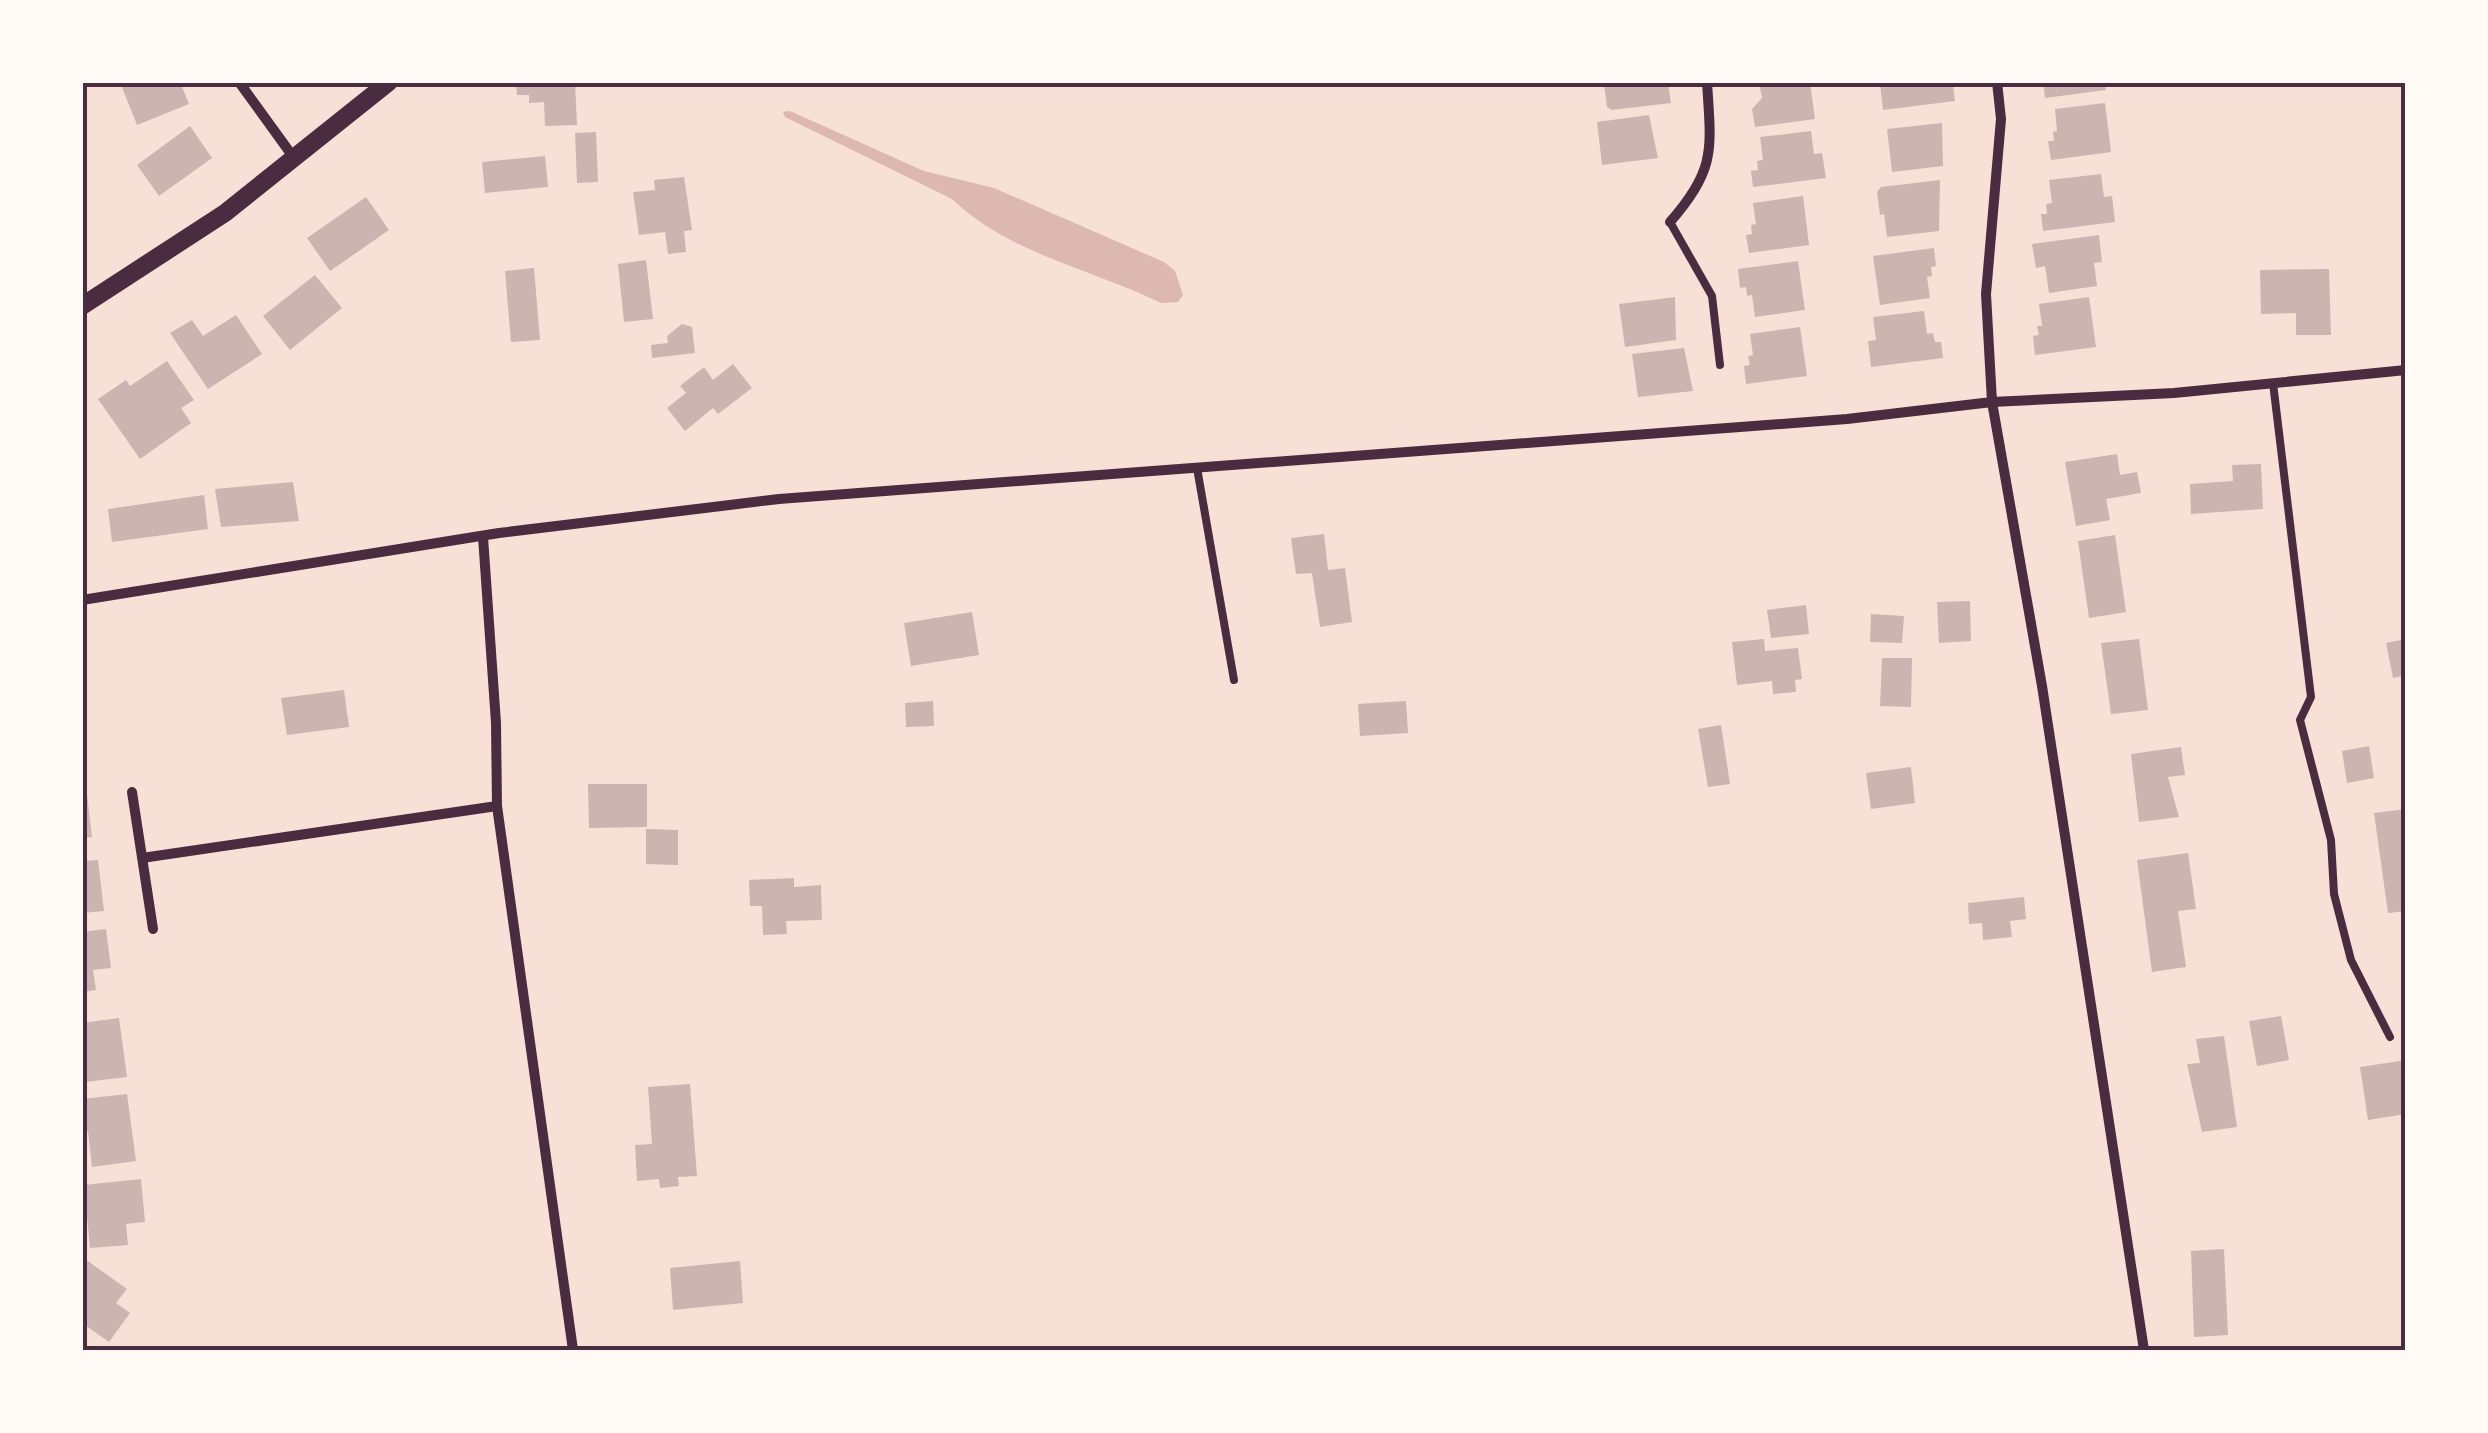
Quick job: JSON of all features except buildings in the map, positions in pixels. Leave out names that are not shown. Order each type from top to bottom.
[{"type":"street","points":[[238,82],[294,158]]},
{"type":"street","points":[[82,306],[225,213],[389,82]]},
{"type":"street","points":[[1670,222],[1693,196],[1712,155],[1706,82]]},
{"type":"street","points":[[1997,82],[2001,119],[1986,294],[1992,402],[2042,686],[2144,1350]]},
{"type":"street","points":[[82,600],[483,537],[779,499],[1847,419],[1992,402],[2406,370]]},
{"type":"street","points":[[483,537],[496,723],[497,806],[573,1350]]},
{"type":"street","points":[[132,792],[152,929]]},
{"type":"street","points":[[142,858],[497,806]]},
{"type":"lane","points":[[1670,222],[1712,296],[1720,365]]},
{"type":"lane","points":[[2273,383],[2312,697],[2300,720],[2331,840],[2334,894],[2351,960],[2390,1037]]},
{"type":"lane","points":[[1198,468],[1234,680]]},
{"type":"shaded area","points":[[790,111],[924,171],[994,188],[1164,262],[1175,271],[1183,295],[1178,302],[1161,303],[1025,247],[999,234],[952,199],[785,117],[783,112]]}]
